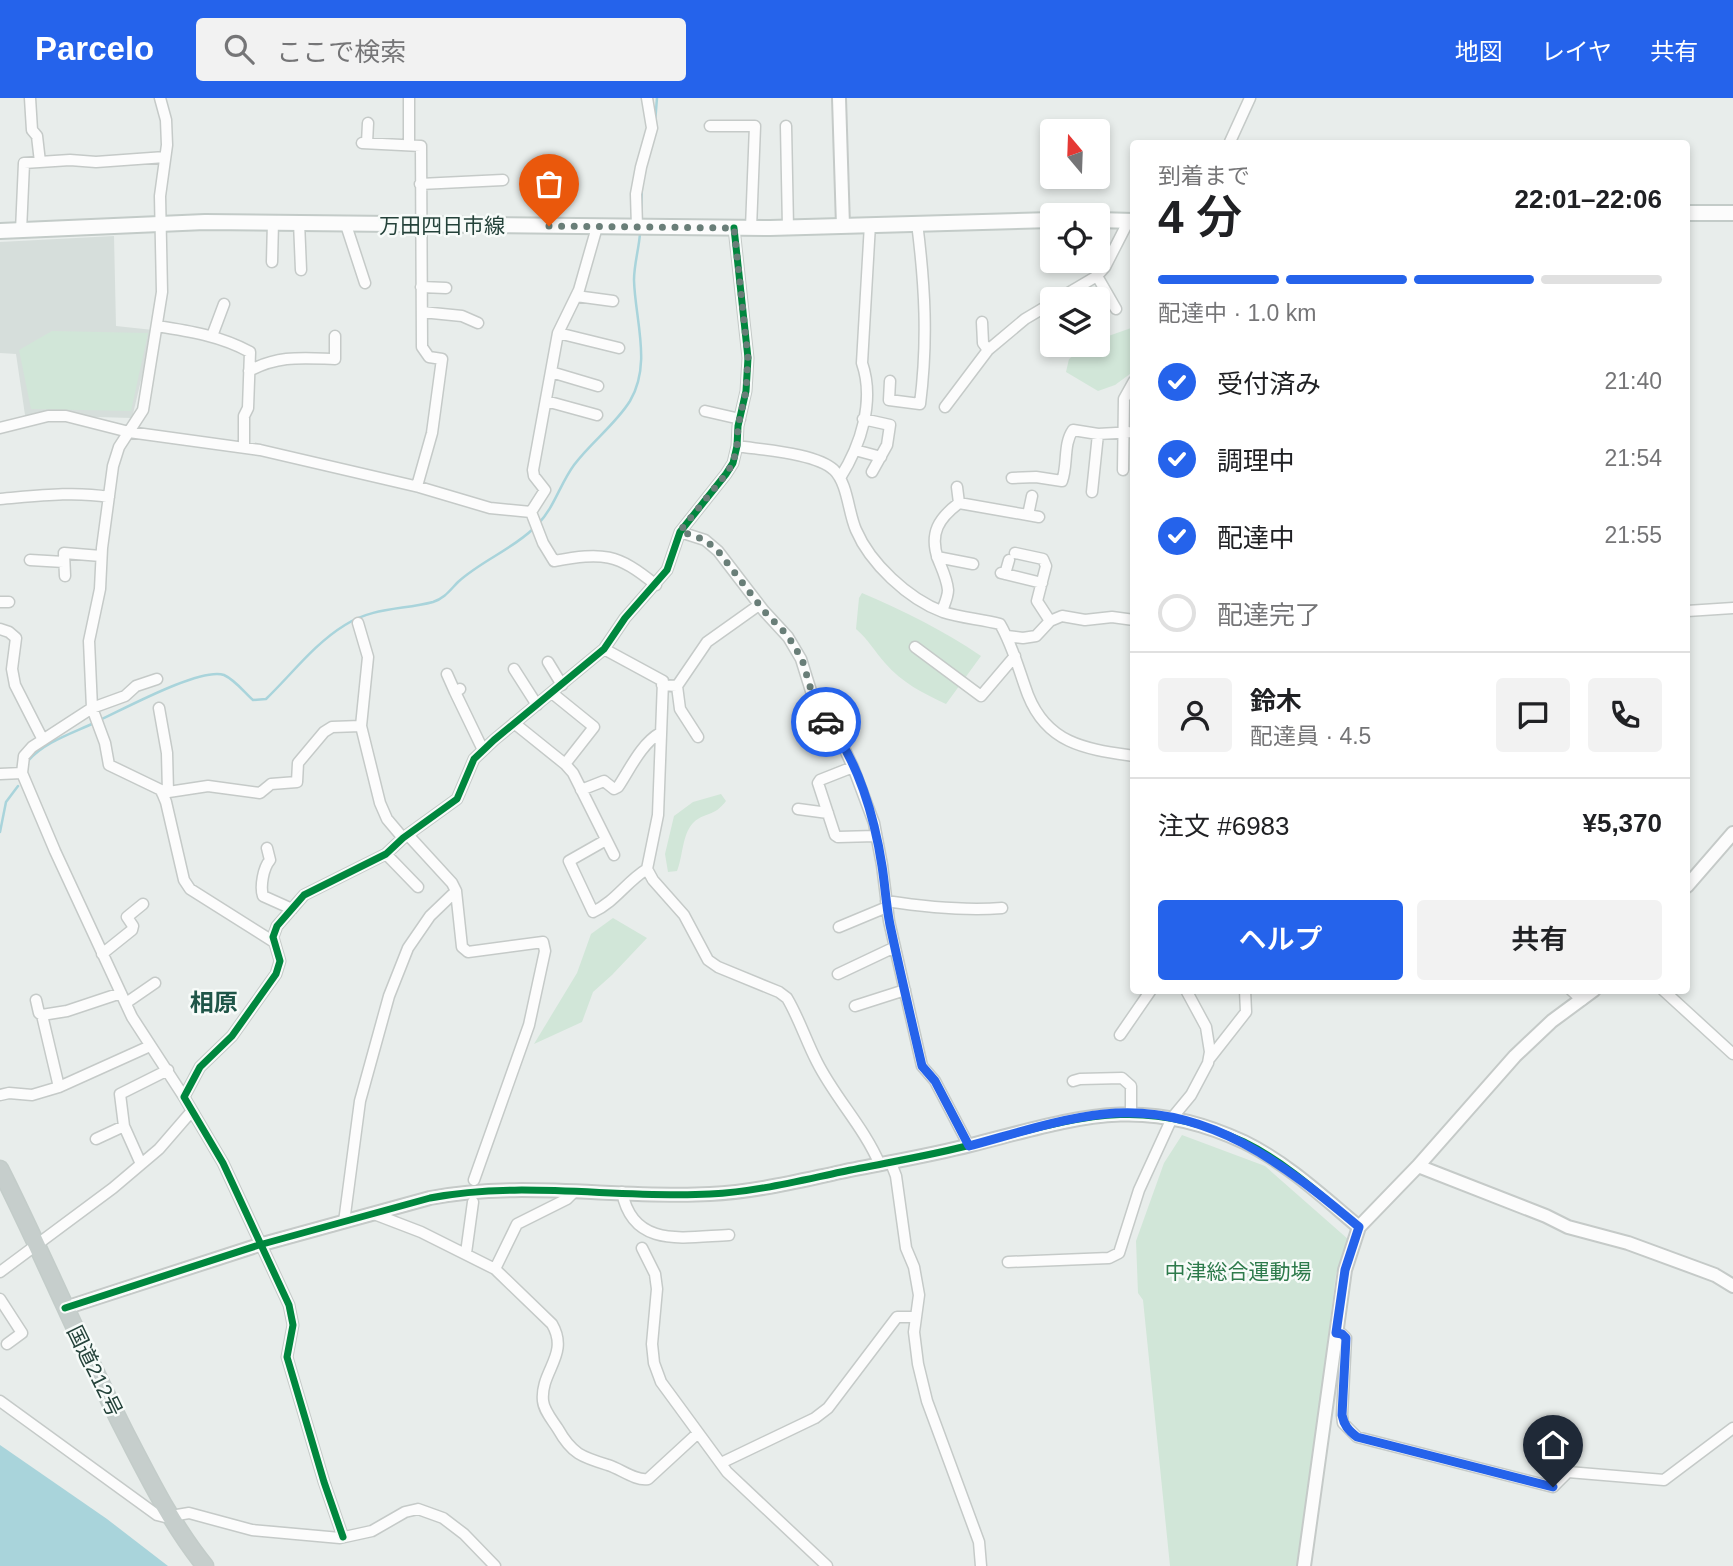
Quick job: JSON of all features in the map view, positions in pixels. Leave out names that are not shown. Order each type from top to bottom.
[{"type":"highway","name":"国道212号","points":[[0,1169],[101,1385],[168,1516],[205,1566]]},
{"type":"main road","points":[[1690,213],[1733,214]]},
{"type":"main road","name":"万田四日市線","points":[[0,231],[162,223],[788,228],[1040,220]]},
{"type":"main road","points":[[1110,220],[1130,220]]},
{"type":"street","points":[[30,98],[32,130],[37,136],[40,162]]},
{"type":"street","points":[[160,98],[166,120],[160,196],[162,292],[143,410],[119,447],[113,466],[101,556],[100,589],[89,641],[92,708],[105,743],[109,765],[165,792],[208,786],[260,793],[271,784],[297,782],[298,763],[324,732],[332,727],[361,726]]},
{"type":"street","points":[[409,98],[409,145]]},
{"type":"street","points":[[637,227],[636,194],[652,128],[647,98]]},
{"type":"street","points":[[839,98],[843,226]]},
{"type":"street","points":[[1231,140],[1250,98]]},
{"type":"street","points":[[368,123],[365,143],[421,146],[422,347],[429,357],[442,359],[432,433],[417,486]]},
{"type":"street","points":[[710,126],[755,126],[751,228]]},
{"type":"street","points":[[786,127],[788,228]]},
{"type":"street","points":[[21,231],[24,163],[165,157]]},
{"type":"street","points":[[421,184],[503,180]]},
{"type":"street","points":[[272,262],[273,222]]},
{"type":"street","points":[[299,222],[301,270]]},
{"type":"street","points":[[890,381],[889,400],[920,404],[925,360],[925,316],[917,223]]},
{"type":"street","points":[[1078,287],[1097,276],[1105,267],[1130,223]]},
{"type":"street","points":[[346,225],[365,283]]},
{"type":"street","points":[[840,478],[859,441],[867,397],[866,374],[862,363],[870,225]]},
{"type":"street","points":[[531,512],[545,490],[534,476],[533,470],[558,333],[576,296],[597,227]]},
{"type":"street","points":[[184,1097],[200,1067],[232,1036],[276,974],[280,961],[273,937],[277,926],[304,895],[386,854],[457,799],[474,759],[604,649],[625,618],[667,570],[680,531],[726,474],[733,463],[737,446],[746,391],[748,358],[734,228]]},
{"type":"street","points":[[1097,276],[1116,309]]},
{"type":"street","points":[[421,288],[446,288]]},
{"type":"street","points":[[576,296],[612,301]]},
{"type":"street","points":[[212,337],[224,304]]},
{"type":"street","points":[[945,408],[988,350],[1040,310]]},
{"type":"street","points":[[422,312],[462,316],[478,323]]},
{"type":"street","points":[[982,322],[983,342],[988,350]]},
{"type":"street","points":[[157,326],[212,337],[233,343],[250,352],[244,448]]},
{"type":"street","points":[[558,333],[619,348]]},
{"type":"street","points":[[249,371],[268,361],[289,358],[335,359],[335,336]]},
{"type":"street","points":[[551,372],[598,386]]},
{"type":"street","points":[[1123,470],[1129,432],[1124,399],[1130,388]]},
{"type":"street","points":[[546,401],[597,415]]},
{"type":"street","points":[[705,411],[740,419]]},
{"type":"street","points":[[0,428],[48,415],[66,416],[129,432],[244,448],[417,486],[491,508],[531,512]]},
{"type":"street","points":[[863,419],[890,425],[887,445],[872,472]]},
{"type":"street","points":[[1012,478],[1036,477],[1062,481],[1066,469],[1069,436],[1073,430],[1098,434],[1129,432]]},
{"type":"street","points":[[1093,492],[1098,434]]},
{"type":"street","points":[[737,446],[822,462],[833,469],[840,478],[864,549],[909,594],[942,611],[1000,624],[1015,656],[1029,697],[1049,728],[1061,738],[1086,748],[1130,754]]},
{"type":"street","points":[[855,450],[881,457]]},
{"type":"street","points":[[957,487],[960,503]]},
{"type":"street","points":[[0,499],[59,494],[109,497]]},
{"type":"street","points":[[960,503],[1034,516],[1032,496]]},
{"type":"street","points":[[942,611],[948,593],[944,572],[937,556],[936,535],[939,521],[960,503]]},
{"type":"street","points":[[531,512],[554,561],[603,555],[635,568],[656,585]]},
{"type":"street","points":[[680,531],[705,540],[718,551],[788,636],[802,659],[816,707],[838,734],[853,767],[876,836],[895,947],[922,1066],[935,1081],[969,1146]]},
{"type":"street","points":[[65,576],[64,553],[101,556]]},
{"type":"street","points":[[937,556],[973,564]]},
{"type":"street","points":[[1042,583],[1003,574],[1012,557],[1043,559],[1046,566],[1042,583],[1037,601],[1050,621]]},
{"type":"street","points":[[30,560],[64,562]]},
{"type":"street","points":[[698,737],[680,709],[677,686],[707,642],[759,604]]},
{"type":"street","points":[[1690,611],[1733,608]]},
{"type":"street","points":[[1007,636],[1036,636],[1050,621],[1062,616],[1085,620],[1112,617],[1130,619]]},
{"type":"street","points":[[358,623],[368,657],[361,726],[380,803],[387,819],[452,883],[456,891],[462,947],[468,952],[543,942],[545,951],[528,1025],[474,1180]]},
{"type":"street","points":[[0,629],[16,638],[12,657],[15,685],[43,740]]},
{"type":"street","points":[[915,647],[981,696],[1015,656]]},
{"type":"street","points":[[604,649],[663,681],[658,815],[647,869],[653,880],[684,915],[708,960],[787,998],[816,1062],[836,1095],[896,1176],[906,1248],[914,1267],[919,1295],[915,1317],[915,1346],[927,1401],[979,1542],[981,1566]]},
{"type":"street","points":[[548,662],[562,685]]},
{"type":"street","points":[[514,669],[537,705]]},
{"type":"street","points":[[447,674],[458,690],[483,750]]},
{"type":"street","points":[[157,680],[136,685],[125,696],[92,708],[43,740],[23,756],[22,773],[126,1003],[223,1163],[289,1305],[293,1325],[287,1357],[324,1482],[344,1537]]},
{"type":"street","points":[[662,685],[677,686]]},
{"type":"street","points":[[552,693],[594,727],[565,765]]},
{"type":"street","points":[[159,708],[167,753],[165,792],[184,880],[190,889],[274,942]]},
{"type":"street","points":[[514,723],[573,773],[614,855]]},
{"type":"street","points":[[581,790],[604,781],[614,789],[618,787],[644,746],[660,733]]},
{"type":"street","points":[[853,767],[818,783],[835,835],[876,836]]},
{"type":"street","points":[[0,774],[22,773]]},
{"type":"street","points":[[798,809],[828,813]]},
{"type":"street","points":[[1690,883],[1733,833]]},
{"type":"street","points":[[607,840],[569,861],[593,912],[608,905],[636,876],[647,869]]},
{"type":"street","points":[[267,848],[270,860],[266,864],[261,891],[263,896],[292,909]]},
{"type":"street","points":[[386,854],[418,887]]},
{"type":"street","points":[[344,1222],[360,1101],[389,996],[408,948],[430,916],[456,891]]},
{"type":"street","points":[[102,954],[132,930],[133,926],[127,917],[143,904]]},
{"type":"street","points":[[839,927],[887,904],[978,910],[1002,908]]},
{"type":"street","points":[[838,974],[895,947]]},
{"type":"street","points":[[126,1003],[155,983]]},
{"type":"street","points":[[855,1006],[905,990]]},
{"type":"street","points":[[43,1015],[67,1011],[121,993]]},
{"type":"street","points":[[1120,1035],[1148,994]]},
{"type":"street","points":[[1188,994],[1206,1027],[1209,1058]]},
{"type":"street","points":[[1009,1262],[1109,1258],[1119,1253],[1139,1190],[1172,1118],[1191,1095],[1209,1058],[1246,1012],[1245,994]]},
{"type":"street","points":[[1575,994],[1582,1000]]},
{"type":"street","points":[[1304,1566],[1345,1270],[1359,1227],[1418,1166],[1515,1056],[1552,1021],[1589,994]]},
{"type":"street","points":[[1667,994],[1733,1054]]},
{"type":"street","points":[[36,1000],[39,1013],[43,1015],[59,1087]]},
{"type":"street","points":[[0,1095],[32,1095],[59,1087],[150,1046]]},
{"type":"street","points":[[141,1164],[124,1126],[120,1094],[168,1070]]},
{"type":"street","points":[[1073,1082],[1080,1079],[1122,1078],[1131,1086],[1131,1114]]},
{"type":"street","points":[[0,1272],[159,1149],[191,1112]]},
{"type":"street","points":[[65,1308],[259,1245],[458,1193],[491,1189],[711,1194],[789,1184],[969,1146],[1063,1121],[1106,1114],[1172,1118],[1209,1128],[1245,1143],[1299,1178],[1359,1227]]},
{"type":"street","points":[[96,1139],[124,1126]]},
{"type":"street","points":[[1418,1166],[1568,1227],[1628,1243],[1715,1275],[1733,1286]]},
{"type":"street","points":[[495,1269],[517,1224],[567,1199],[575,1191]]},
{"type":"street","points":[[622,1192],[629,1216],[647,1231],[666,1236],[729,1235]]},
{"type":"street","points":[[466,1253],[473,1202]]},
{"type":"street","points":[[374,1214],[421,1232],[495,1269],[552,1324],[559,1335],[559,1348],[547,1377],[543,1399],[545,1408],[568,1445],[585,1459],[611,1466],[642,1480],[648,1479],[698,1433]]},
{"type":"street","points":[[642,1248],[655,1274],[657,1289],[652,1344],[654,1363],[661,1382],[727,1472],[827,1566]]},
{"type":"street","points":[[0,1299],[22,1332],[7,1344]]},
{"type":"street","points":[[720,1463],[815,1418],[828,1408],[897,1317],[915,1317]]},
{"type":"street","points":[[1336,1333],[1346,1338],[1343,1423],[1357,1437],[1553,1487],[1568,1472],[1664,1480],[1733,1429]]},
{"type":"street","points":[[0,1401],[157,1515],[189,1513],[252,1530],[344,1537],[372,1531],[418,1509],[443,1518],[495,1566]]},
{"type":"shaded area","points":[[114,236],[116,326],[153,330],[132,418],[25,415],[16,354],[0,353],[0,242]]},
{"type":"green space","points":[[1130,328],[1130,374],[1115,385],[1098,391],[1066,372],[1069,359],[1110,357],[1110,335]]},
{"type":"green space","points":[[52,331],[148,333],[131,411],[31,409],[19,350]]},
{"type":"green space","points":[[862,593],[923,622],[981,656],[946,704],[898,676],[856,629],[859,598]]},
{"type":"green space","points":[[721,794],[726,801],[717,810],[694,822],[685,839],[677,871],[668,872],[665,854],[674,816],[693,802]]},
{"type":"green space","points":[[613,918],[647,938],[593,992],[582,1022],[534,1044],[577,973],[591,934]]},
{"type":"green space","name":"中津総合運動場","points":[[1182,1135],[1265,1166],[1349,1240],[1336,1274],[1299,1566],[1170,1566],[1143,1300],[1138,1293],[1136,1241],[1164,1163]]},
{"type":"water","points":[[0,1445],[107,1519],[168,1566],[0,1566]]},
{"type":"waterway","points":[[655,123],[657,98]]},
{"type":"waterway","points":[[641,219],[642,184]]},
{"type":"waterway","points":[[538,524],[574,465],[624,410],[637,387],[641,342],[634,280],[640,233]]},
{"type":"waterway","points":[[100,720],[181,683],[213,674],[228,677],[253,700],[266,699],[313,650],[345,625],[377,612],[437,600],[476,568],[533,529]]},
{"type":"waterway","points":[[28,761],[50,743],[94,723]]},
{"type":"waterway","points":[[0,832],[6,802],[18,786]]},
{"type":"cycle path","points":[[343,1537],[287,1357],[293,1325],[289,1305],[223,1163],[184,1097],[200,1067],[232,1036],[276,974],[280,961],[273,937],[277,926],[304,895],[386,854],[403,838],[457,799],[474,759],[604,649],[625,618],[667,570],[680,532],[726,474],[733,463],[737,446],[738,426],[746,391],[748,358],[734,228]]},
{"type":"cycle path","points":[[65,1308],[259,1245],[430,1198],[500,1190],[675,1195],[743,1191],[939,1153],[1042,1127],[1107,1115],[1172,1118],[1207,1127],[1244,1142],[1290,1170],[1359,1227]]},
{"type":"way so far","points":[[549,226],[734,228],[748,358],[746,391],[738,426],[737,446],[733,463],[726,474],[680,531],[705,540],[718,551],[764,611],[788,636],[802,659],[816,707],[826,722]]},
{"type":"district","name":"相原","points":[[214,1002]]},
{"type":"route","points":[[826,722],[838,734],[874,823],[889,921],[922,1066],[935,1081],[969,1146],[1063,1121],[1106,1114],[1141,1114],[1172,1118],[1209,1128],[1245,1143],[1280,1164],[1359,1227],[1345,1270],[1336,1333],[1346,1338],[1342,1415],[1343,1423],[1349,1431],[1357,1437],[1553,1487]]}]
